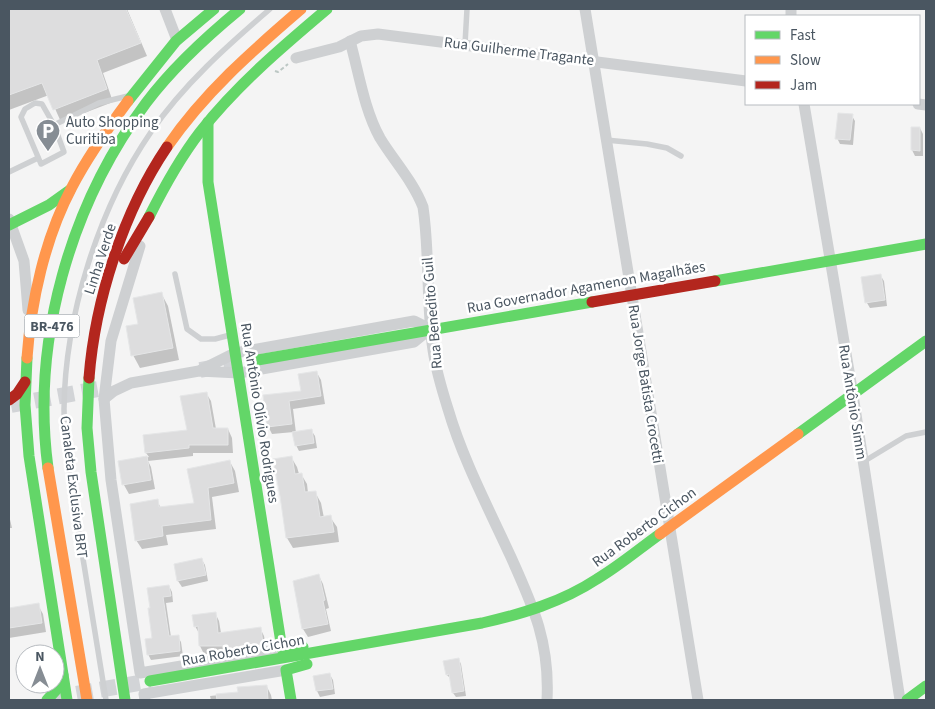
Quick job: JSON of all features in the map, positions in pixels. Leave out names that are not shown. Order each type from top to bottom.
[{"type":"main road","points":[[58,644],[30,472],[25,420],[25,382],[29,331],[42,271],[50,243],[71,189],[113,119],[177,40],[214,9]]},
{"type":"main road","name":"Linha Verde","points":[[87,700],[51,485],[46,436],[45,382],[53,314],[63,272],[76,232],[91,194],[107,162],[152,96],[180,65],[240,9]]},
{"type":"main road","name":"Linha Verde","points":[[125,700],[97,521],[88,440],[90,365],[104,294],[135,204],[149,176],[166,149],[190,116],[224,79],[302,9]]},
{"type":"main road","points":[[104,294],[174,170],[208,122],[249,79],[328,9]]},
{"type":"main road","name":"Rua Antônio Olívio Rodrigues","points":[[208,122],[208,182],[282,649]]},
{"type":"main road","name":"Rua Antônio Olívio Rodrigues","points":[[174,170],[185,167],[195,168],[208,182]]},
{"type":"main road","points":[[10,222],[49,205],[71,189]]},
{"type":"main road","name":"Rua Governador Agamenon Magalhães","points":[[252,361],[926,244]]},
{"type":"main road","name":"Rua Roberto Cichon","points":[[150,681],[482,623],[535,609],[581,589],[670,527],[926,341]]},
{"type":"main road","points":[[9,400],[17,394],[25,382]]},
{"type":"main road","points":[[9,408],[17,411],[25,420]]},
{"type":"main road","points":[[282,649],[327,645],[340,649]]},
{"type":"main road","name":"Rua Roberto Cichon","points":[[286,670],[304,665],[340,649]]},
{"type":"main road","points":[[286,670],[291,700]]},
{"type":"main road","points":[[907,700],[926,686]]},
{"type":"main road","points":[[65,688],[67,700]]},
{"type":"street","points":[[165,9],[177,40]]},
{"type":"street","name":"Rua Jorge Batista Crocetti","points":[[585,9],[698,700]]},
{"type":"street","name":"Rua Guilherme Tragante","points":[[296,58],[331,49],[361,36],[378,34],[745,81]]},
{"type":"street","name":"Rua Benedito Guil","points":[[350,42],[373,123],[390,154],[413,186],[423,207],[430,329],[435,364],[455,430],[535,609],[548,672],[547,700]]},
{"type":"street","name":"Rua Antônio Simm","points":[[804,105],[900,700]]},
{"type":"street","points":[[149,217],[114,328],[106,372],[104,400],[111,480],[140,673],[282,649]]},
{"type":"street","points":[[10,222],[24,262],[29,331]]},
{"type":"street","points":[[104,400],[114,391],[131,383],[199,371],[239,373],[414,342],[430,329],[414,321],[236,353],[199,371]]},
{"type":"street","points":[[106,372],[114,379],[131,383]]},
{"type":"street","points":[[145,697],[286,670]]},
{"type":"lane","name":"Canaleta Exclusiva BRT","points":[[106,700],[72,489],[65,432],[64,410],[67,370],[77,307],[105,218],[125,174],[151,132],[176,100],[209,64],[270,9]]},
{"type":"lane","points":[[465,44],[467,9]]},
{"type":"lane","points":[[54,125],[99,103],[132,95]]},
{"type":"lane","points":[[35,103],[42,104],[54,125],[64,152],[41,164],[38,158],[21,118],[24,109],[35,103]]},
{"type":"lane","points":[[606,140],[629,141],[660,146],[681,156]]},
{"type":"lane","points":[[9,172],[38,158]]},
{"type":"lane","points":[[175,274],[187,328],[201,339],[215,339],[232,334]]},
{"type":"lane","points":[[863,462],[906,436],[926,432]]},
{"type":"building","points":[[9,9],[126,9],[141,43],[97,60],[107,89],[53,110],[42,83],[9,95]]},
{"type":"building","points":[[838,113],[853,114],[850,140],[835,139]]},
{"type":"building","points":[[911,127],[920,127],[920,151],[911,150]]},
{"type":"building","points":[[881,274],[885,300],[865,303],[861,277]]},
{"type":"building","points":[[162,292],[173,348],[131,356],[126,326],[138,324],[133,298]]},
{"type":"building","points":[[317,371],[321,396],[289,401],[292,424],[267,427],[263,395],[301,391],[298,374]]},
{"type":"building","points":[[207,392],[213,428],[228,428],[228,445],[189,445],[189,448],[145,453],[143,435],[187,430],[180,396]]},
{"type":"building","points":[[312,429],[314,443],[295,446],[292,432]]},
{"type":"building","points":[[147,456],[151,480],[122,485],[118,461]]},
{"type":"building","points":[[292,456],[295,474],[302,473],[305,492],[316,491],[320,517],[331,515],[334,532],[286,538],[273,459]]},
{"type":"building","points":[[230,460],[234,483],[208,488],[211,520],[162,526],[163,536],[135,541],[130,504],[158,499],[159,507],[194,503],[187,469]]},
{"type":"building","points":[[202,558],[206,575],[177,581],[174,564]]},
{"type":"building","points":[[319,574],[328,624],[302,629],[293,581]]},
{"type":"building","points":[[169,585],[171,596],[163,597],[169,636],[179,635],[180,651],[147,655],[145,639],[152,638],[147,588]]},
{"type":"building","points":[[39,603],[42,623],[9,628],[9,608]]},
{"type":"building","points":[[216,612],[218,633],[261,627],[263,645],[225,650],[224,646],[199,646],[198,626],[194,627],[192,615]]},
{"type":"building","points":[[459,658],[464,691],[452,693],[449,674],[446,675],[443,661]]},
{"type":"building","points":[[330,673],[333,689],[316,691],[313,676]]},
{"type":"building","points":[[267,685],[268,700],[217,700],[216,694],[238,692],[237,687]]},
{"type":"tunnel","points":[[200,370],[250,361]]},
{"type":"tunnel","points":[[11,405],[98,389]]},
{"type":"tunnel","points":[[53,698],[150,681]]},
{"type":"traffic: fast","points":[[128,101],[176,41],[214,9]]},
{"type":"traffic: fast","points":[[48,468],[44,420],[45,372],[51,324],[62,276],[77,230],[96,185],[119,143],[146,103],[190,53],[240,9]]},
{"type":"traffic: fast","points":[[149,217],[179,162],[214,115],[260,67],[327,9]]},
{"type":"traffic: fast","points":[[208,122],[208,182],[282,649],[303,647]]},
{"type":"traffic: fast","points":[[9,225],[49,205],[70,190]]},
{"type":"traffic: fast","points":[[715,281],[926,244]]},
{"type":"traffic: fast","points":[[252,361],[592,302]]},
{"type":"traffic: fast","points":[[798,434],[926,341]]},
{"type":"traffic: fast","points":[[27,358],[25,405],[29,456],[67,700]]},
{"type":"traffic: fast","points":[[89,378],[87,428],[91,472],[125,700]]},
{"type":"traffic: fast","points":[[150,681],[482,623],[512,616],[556,601],[584,587],[613,569],[660,534]]},
{"type":"traffic: fast","points":[[291,700],[286,670],[307,664]]},
{"type":"traffic: fast","points":[[907,700],[926,686]]},
{"type":"traffic: fast","points":[[47,700],[52,694]]},
{"type":"traffic: slow","points":[[167,147],[181,127],[213,91],[247,57],[301,9]]},
{"type":"traffic: slow","points":[[27,358],[36,292],[54,227],[62,207],[85,164],[128,101]]},
{"type":"traffic: slow","points":[[660,534],[798,434]]},
{"type":"traffic: slow","points":[[48,468],[87,700]]},
{"type":"traffic: jam","points":[[89,378],[98,319],[114,258],[137,200],[151,172],[167,147]]},
{"type":"traffic: jam","points":[[124,259],[149,217]]},
{"type":"traffic: jam","points":[[592,302],[715,281]]},
{"type":"traffic: jam","points":[[9,400],[17,394],[25,382]]},
{"type":"place","name":"Auto Shopping Curitiba","points":[[48,152]]}]
